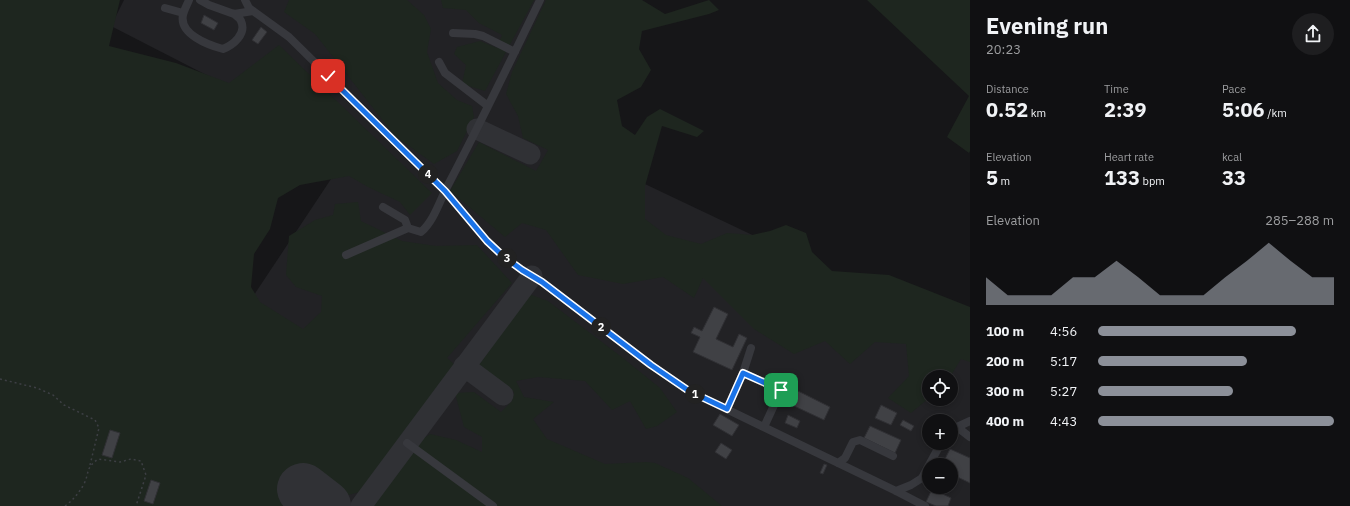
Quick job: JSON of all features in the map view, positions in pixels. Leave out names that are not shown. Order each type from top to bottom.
[{"type":"street","points":[[189,0],[182,20],[186,28],[197,39],[210,46],[223,49],[237,41],[242,27],[241,20],[234,14],[200,0]]},
{"type":"street","points":[[245,0],[253,11],[289,37],[445,191],[487,241],[503,256],[542,282],[651,365],[682,386],[925,506]]},
{"type":"street","points":[[346,255],[408,228],[421,232],[427,227],[540,0]]},
{"type":"street","points":[[165,8],[183,14]]},
{"type":"street","points":[[234,14],[253,11]]},
{"type":"street","points":[[453,33],[483,36],[515,52]]},
{"type":"street","points":[[440,62],[445,73],[488,106]]},
{"type":"street","points":[[383,207],[405,220],[408,228]]},
{"type":"street","points":[[727,409],[743,373],[751,348]]},
{"type":"street","points":[[743,373],[792,396]]},
{"type":"street","points":[[764,427],[781,390]]},
{"type":"street","points":[[958,426],[970,420]]},
{"type":"street","points":[[958,430],[970,437]]},
{"type":"street","points":[[838,463],[845,458],[853,442],[860,440],[893,456]]},
{"type":"street","points":[[408,443],[493,506]]},
{"type":"street","points":[[896,491],[922,478],[937,450]]},
{"type":"path","points":[[0,379],[37,388],[53,395],[64,405],[95,420],[99,428],[84,484],[74,499],[66,506]]},
{"type":"path","points":[[90,466],[98,459],[120,462],[131,459],[141,461],[146,475],[136,506]]},
{"type":"shaded area","points":[[0,0],[120,0],[109,46],[176,63],[229,83],[279,45],[432,193],[410,215],[400,202],[349,176],[300,185],[278,198],[270,229],[254,254],[251,287],[260,302],[303,329],[321,312],[322,296],[296,287],[286,275],[289,236],[315,220],[333,215],[335,204],[358,202],[361,221],[402,241],[436,246],[477,245],[512,283],[447,358],[455,365],[360,492],[344,496],[311,473],[290,502],[295,506],[0,506]]},
{"type":"shaded area","points":[[124,0],[608,0],[569,148],[970,338],[970,506],[239,506],[157,441],[341,164],[255,100],[111,26]]},
{"type":"shaded area","points":[[289,0],[407,0],[424,15],[431,29],[427,52],[438,83],[457,100],[472,106],[474,117],[457,151],[434,164],[395,136],[315,34],[284,12]]},
{"type":"shaded area","points":[[441,0],[534,0],[485,91],[462,84],[466,65],[454,54],[457,47],[480,41],[497,48],[502,35],[479,23],[466,10],[443,8]]},
{"type":"shaded area","points":[[546,0],[642,0],[665,14],[709,0],[719,10],[709,14],[642,31],[639,49],[651,70],[641,87],[617,100],[622,126],[635,135],[647,117],[660,109],[704,131],[697,137],[662,126],[645,186],[645,219],[666,235],[701,244],[727,233],[752,235],[770,231],[786,225],[806,233],[812,252],[832,271],[889,275],[970,307],[970,362],[961,359],[954,370],[922,370],[922,404],[911,413],[888,398],[909,376],[906,344],[875,342],[850,364],[825,341],[794,354],[754,329],[703,278],[694,298],[663,277],[623,284],[578,275],[546,230],[522,223],[505,237],[450,191],[479,142],[536,171],[548,150],[523,138],[518,116],[506,94],[512,72]]},
{"type":"shaded area","points":[[867,0],[970,0],[969,153],[947,137],[969,96]]},
{"type":"shaded area","points":[[529,294],[548,301],[623,358],[660,388],[677,412],[657,426],[646,429],[630,401],[612,410],[585,381],[538,377],[516,381],[524,397],[554,402],[533,419],[547,439],[605,464],[655,463],[688,478],[722,506],[372,506],[404,465],[405,451],[430,434],[456,440],[482,452],[482,437],[464,427],[455,393],[474,392],[501,412],[512,401],[514,392],[503,384],[487,378],[477,367],[484,358],[482,351],[512,307]]},
{"type":"building","points":[[204,15],[218,23],[214,30],[201,23]]},
{"type":"building","points":[[261,27],[267,32],[258,44],[252,40]]},
{"type":"building","points":[[714,307],[728,314],[716,339],[733,347],[739,334],[747,338],[732,370],[693,352],[700,337],[691,333],[694,327],[702,331]]},
{"type":"building","points":[[798,391],[830,407],[824,420],[792,405]]},
{"type":"building","points":[[881,405],[897,413],[891,425],[875,418]]},
{"type":"building","points":[[720,414],[739,425],[732,436],[713,425]]},
{"type":"building","points":[[788,415],[800,421],[797,428],[785,423]]},
{"type":"building","points":[[903,420],[914,426],[911,431],[900,425]]},
{"type":"building","points":[[870,426],[901,440],[895,453],[864,438]]},
{"type":"building","points":[[110,430],[120,433],[112,458],[102,455]]},
{"type":"building","points":[[721,443],[732,450],[726,459],[715,452]]},
{"type":"building","points":[[950,450],[952,450],[970,458],[970,483],[958,477],[958,458],[946,458]]},
{"type":"building","points":[[824,464],[827,465],[823,474],[820,473]]},
{"type":"building","points":[[151,480],[160,483],[153,504],[144,501]]},
{"type":"building","points":[[930,494],[943,494],[951,498],[948,506],[936,506],[926,502]]},
{"type":"taxiway","points":[[477,129],[530,154]]},
{"type":"taxiway","points":[[361,506],[532,276]]},
{"type":"taxiway","points":[[464,366],[503,395]]},
{"type":"runway","points":[[303,489],[325,506]]},
{"type":"route","points":[[328,76],[445,191],[487,241],[503,256],[542,282],[651,365],[689,391],[727,409],[743,373],[781,390]]}]
